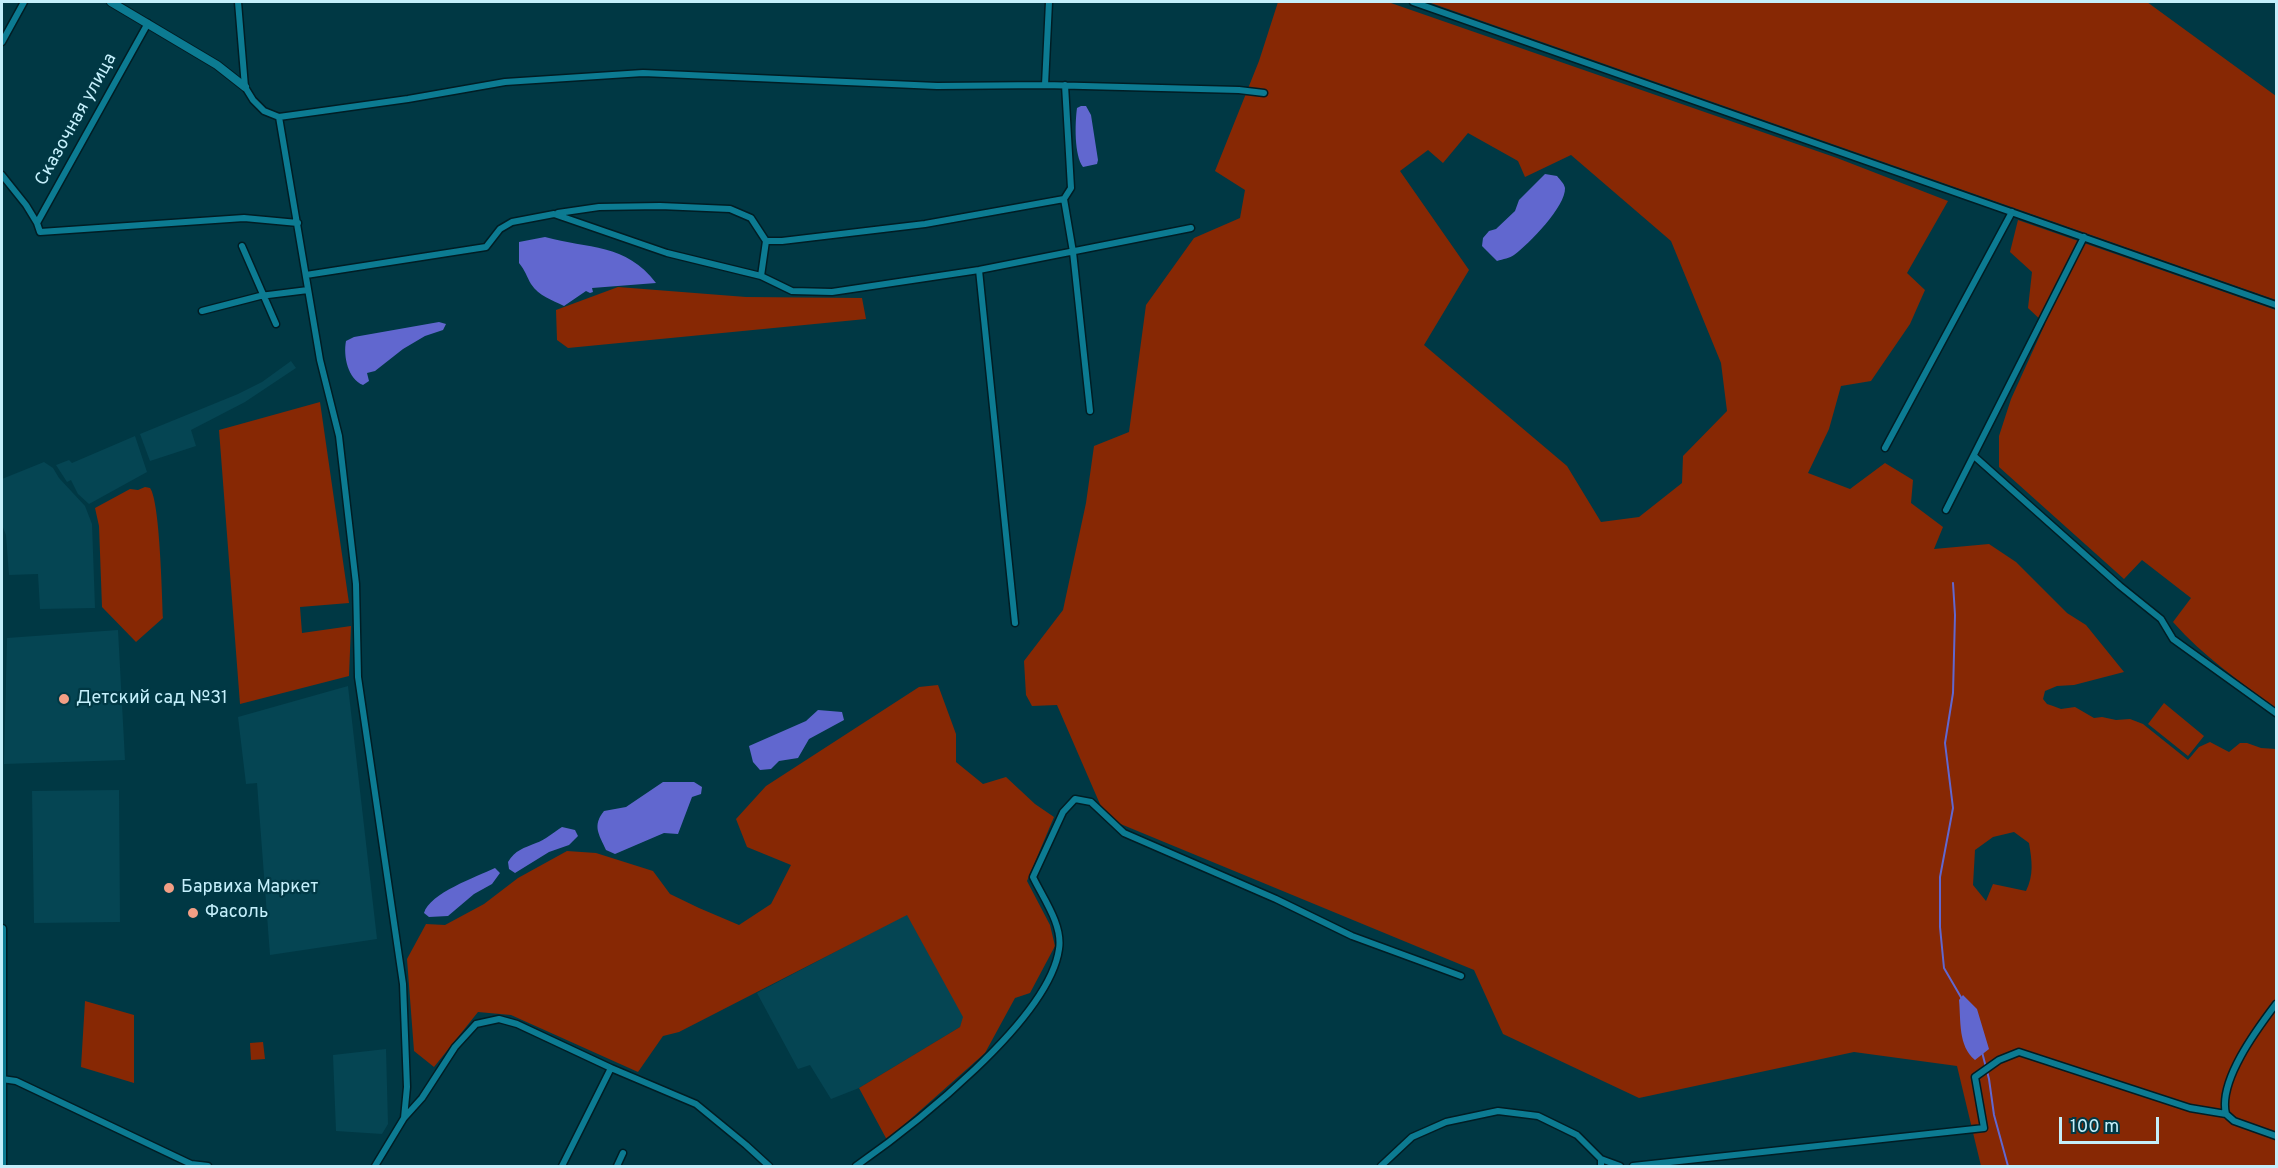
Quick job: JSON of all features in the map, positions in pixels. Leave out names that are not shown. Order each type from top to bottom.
[{"type":"main road","points":[[2,929],[2,1167]]},
{"type":"street","points":[[2,42],[24,2]]},
{"type":"street","points":[[111,2],[218,64],[245,87],[264,111],[279,117],[408,99],[505,82],[643,73],[936,86],[1065,85],[1239,90],[1264,93]]},
{"type":"street","points":[[238,2],[245,87]]},
{"type":"street","points":[[1046,85],[1049,2]]},
{"type":"street","points":[[1413,2],[2277,305]]},
{"type":"street","name":"Сказочная улица","points":[[37,223],[148,23]]},
{"type":"street","points":[[1065,85],[1071,188],[1064,199],[1073,252],[1090,411]]},
{"type":"street","points":[[279,117],[320,360],[339,436],[356,584],[358,677],[403,984],[407,1087],[404,1118]]},
{"type":"street","points":[[2,175],[26,205],[40,232],[244,218],[298,222]]},
{"type":"street","points":[[766,241],[925,224],[1064,199]]},
{"type":"street","points":[[306,275],[486,247],[500,229],[512,222],[599,207],[660,206],[730,209],[751,218],[766,241],[761,276]]},
{"type":"street","points":[[1886,448],[2012,212]]},
{"type":"street","points":[[554,214],[667,253],[761,276],[792,291],[832,292],[979,270],[1191,228]]},
{"type":"street","points":[[1946,510],[2084,237]]},
{"type":"street","points":[[242,246],[276,324]]},
{"type":"street","points":[[979,270],[1015,622]]},
{"type":"street","points":[[202,311],[264,295],[308,290]]},
{"type":"street","points":[[1974,456],[2120,586],[2161,619],[2173,639],[2277,713]]},
{"type":"street","points":[[856,1167],[905,1132],[970,1075],[1014,1028],[1048,980],[1056,964],[1060,947],[1055,923],[1033,877],[1063,812],[1075,799],[1091,802],[1124,833],[1276,899],[1352,936],[1461,975]]},
{"type":"street","points":[[2226,1114],[2224,1104],[2237,1063],[2251,1037],[2277,1004]]},
{"type":"street","points":[[375,1167],[404,1118],[422,1098],[454,1047],[476,1024],[499,1019],[517,1024],[611,1068],[696,1104],[769,1167]]},
{"type":"street","points":[[1633,1167],[1984,1128],[1975,1077],[1999,1060],[2019,1052],[2190,1108],[2226,1114],[2234,1121],[2277,1136]]},
{"type":"street","points":[[562,1167],[611,1068]]},
{"type":"street","points":[[2,1079],[16,1081],[191,1164],[208,1167]]},
{"type":"street","points":[[1381,1167],[1412,1137],[1446,1122],[1498,1111],[1538,1116],[1577,1135],[1601,1159],[1620,1167]]},
{"type":"street","points":[[616,1167],[623,1153]]},
{"type":"street","points":[[1601,1159],[1601,1167]]},
{"type":"shaded area","points":[[1278,2],[1388,2],[1837,158],[1948,201],[1907,273],[1925,290],[1910,324],[1871,381],[1841,386],[1829,429],[1808,473],[1850,489],[1885,463],[1913,480],[1911,503],[1943,527],[1934,549],[1989,544],[2016,562],[2067,613],[2086,625],[2124,672],[2074,685],[2057,686],[2045,691],[2043,699],[2047,704],[2061,709],[2075,707],[2094,718],[2130,719],[2143,724],[2188,760],[2199,747],[2210,742],[2229,752],[2240,743],[2276,749],[2276,1166],[1981,1166],[1957,1066],[1854,1052],[1639,1098],[1503,1034],[1474,970],[1106,818],[1057,705],[1032,706],[1026,695],[1024,661],[1063,610],[1086,503],[1094,446],[1129,432],[1146,305],[1194,238],[1240,218],[1245,190],[1215,171],[1259,61]],"holes":[[[1468,133],[1518,161],[1525,177],[1571,155],[1671,241],[1721,363],[1727,411],[1683,456],[1682,483],[1639,517],[1601,522],[1567,466],[1424,345],[1469,270],[1400,171],[1428,150],[1443,163]],[[2014,832],[2029,843],[2032,868],[2029,885],[2026,891],[1993,884],[1986,901],[1973,885],[1975,850],[1993,837]]]},
{"type":"shaded area","points":[[1428,2],[2147,2],[2276,96],[2276,300]]},
{"type":"shaded area","points":[[1086,106],[1091,115],[1098,160],[1097,164],[1083,167],[1078,155],[1076,139],[1077,108]]},
{"type":"shaded area","points":[[1545,174],[1557,176],[1564,185],[1564,196],[1560,205],[1546,224],[1521,250],[1497,261],[1482,246],[1483,238],[1515,211],[1519,200]]},
{"type":"shaded area","points":[[2018,220],[2276,310],[2276,708],[2209,657],[2173,622],[2191,598],[2142,560],[2124,579],[1999,467],[1999,436],[2011,399],[2045,324],[2028,308],[2032,272],[2010,252]]},
{"type":"shaded area","points":[[545,237],[619,254],[644,270],[656,283],[592,288],[593,292],[586,291],[564,306],[538,292],[519,263],[519,242]]},
{"type":"shaded area","points":[[618,287],[746,297],[862,298],[866,319],[568,348],[557,340],[556,310]]},
{"type":"shaded area","points":[[439,322],[446,324],[443,330],[425,336],[403,349],[375,371],[367,373],[369,381],[363,385],[350,372],[345,353],[346,341],[354,337]]},
{"type":"shaded area","points":[[291,361],[296,368],[245,402],[191,430],[196,446],[150,461],[140,434],[238,394],[262,382]]},
{"type":"shaded area","points":[[320,402],[349,603],[300,607],[302,633],[351,626],[349,676],[240,704],[219,430]]},
{"type":"shaded area","points":[[135,436],[147,472],[89,504],[78,494],[71,480],[67,482],[56,465],[69,460],[72,463]]},
{"type":"shaded area","points":[[44,462],[53,468],[59,478],[85,506],[92,524],[95,608],[40,609],[38,574],[9,575],[6,535],[2,525],[2,479]]},
{"type":"shaded area","points":[[145,487],[150,488],[156,511],[163,618],[136,642],[102,607],[99,526],[95,508],[130,489],[138,490]]},
{"type":"shaded area","name":"Детский сад №31","points":[[118,630],[125,760],[4,764],[7,638]]},
{"type":"shaded area","points":[[938,685],[956,734],[956,762],[983,784],[1006,777],[1035,804],[1054,817],[1027,881],[1050,925],[1055,946],[1030,993],[1015,998],[985,1053],[887,1140],[859,1088],[960,1027],[963,1017],[907,915],[679,1032],[663,1036],[638,1072],[511,1015],[478,1012],[434,1067],[414,1051],[407,959],[426,924],[445,925],[484,904],[518,878],[567,851],[596,853],[653,871],[670,894],[739,925],[771,904],[791,865],[747,847],[736,819],[766,786],[919,687]]},
{"type":"shaded area","points":[[348,686],[377,939],[270,955],[257,783],[246,784],[238,717]]},
{"type":"shaded area","points":[[2164,703],[2204,736],[2188,756],[2148,724]]},
{"type":"shaded area","points":[[818,710],[842,712],[844,720],[809,739],[798,758],[779,761],[771,769],[760,770],[753,762],[749,746],[806,721]]},
{"type":"shaded area","points":[[663,782],[694,782],[702,787],[701,794],[692,797],[678,834],[664,833],[615,854],[606,850],[599,835],[598,826],[600,816],[604,811],[626,807]]},
{"type":"shaded area","points":[[119,790],[120,922],[34,923],[32,791]]},
{"type":"shaded area","points":[[562,827],[575,830],[578,836],[569,845],[549,852],[515,873],[509,869],[508,862],[517,852],[543,840]]},
{"type":"shaded area","points":[[495,868],[500,873],[492,884],[474,894],[448,916],[429,917],[424,913],[428,906],[444,892]]},
{"type":"shaded area","points":[[907,914],[964,1017],[960,1027],[859,1088],[831,1099],[810,1065],[798,1069],[757,993]]},
{"type":"shaded area","points":[[1963,995],[1977,1009],[1989,1049],[1975,1060],[1966,1048],[1961,1033],[1959,1000]]},
{"type":"shaded area","points":[[85,1001],[134,1015],[134,1083],[81,1067]]},
{"type":"shaded area","points":[[263,1042],[265,1059],[251,1060],[250,1043]]},
{"type":"shaded area","points":[[386,1049],[388,1124],[382,1134],[336,1131],[333,1055]]},
{"type":"waterway","points":[[1953,583],[1955,615],[1953,693],[1945,743],[1953,808],[1940,877],[1940,927],[1944,968],[1962,999]]},
{"type":"waterway","points":[[1982,1052],[1989,1079],[1994,1115],[2008,1166]]},
{"type":"place","name":"Детский сад №31","points":[[64,699]]},
{"type":"place","name":"Барвиха Маркет","points":[[169,888]]},
{"type":"place","name":"Фасоль","points":[[193,913]]}]
